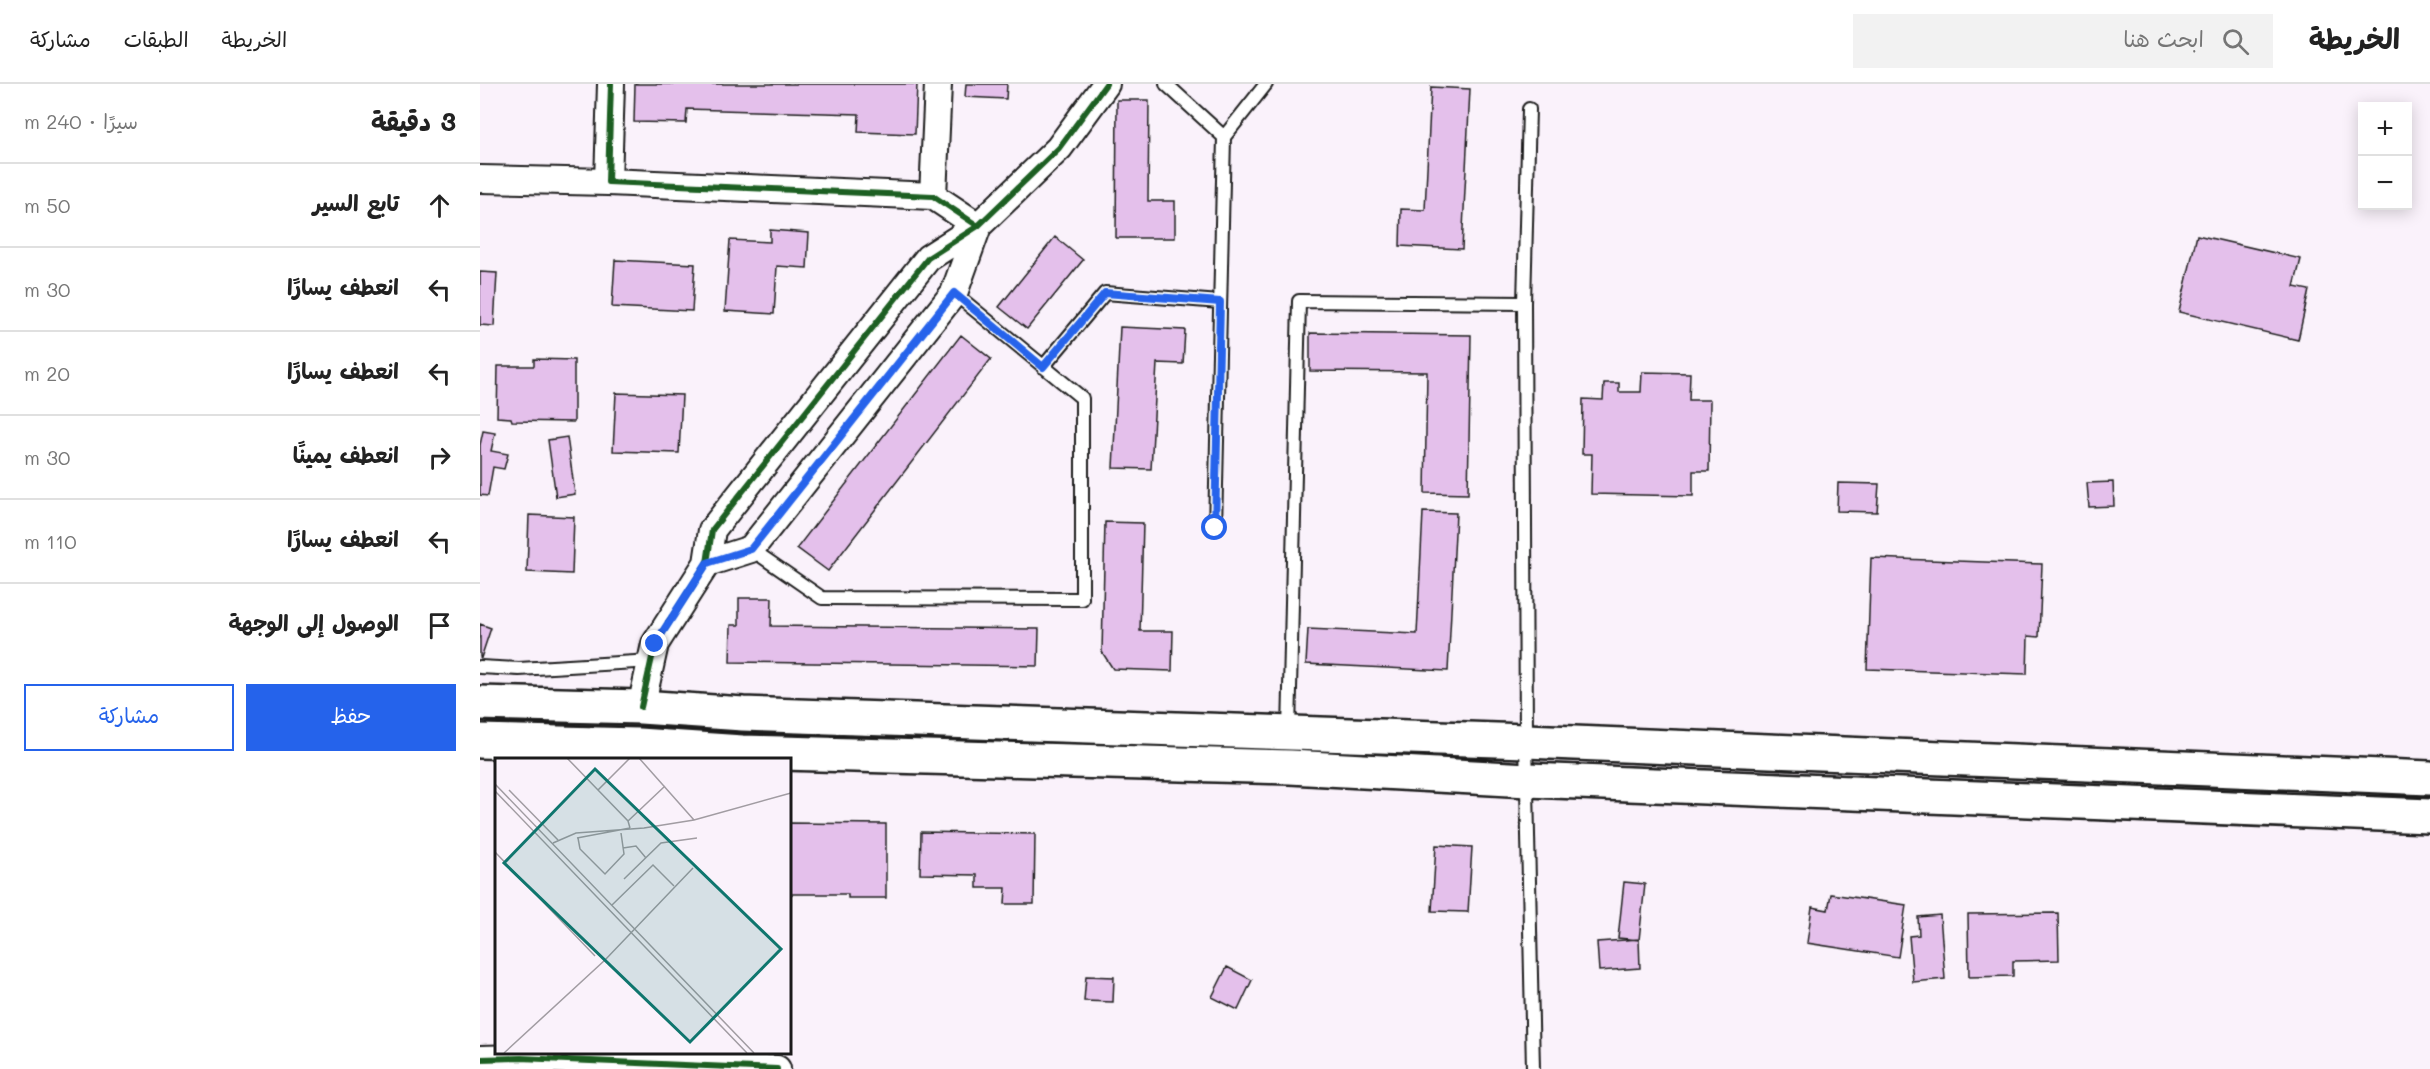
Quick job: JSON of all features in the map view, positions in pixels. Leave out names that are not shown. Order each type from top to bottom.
[{"type":"main road","points":[[480,703],[641,707],[743,714],[1526,741],[2430,778]]},
{"type":"main road","points":[[480,741],[638,745],[742,752],[1278,767],[1528,780],[2430,816]]},
{"type":"street","points":[[608,182],[611,84]]},
{"type":"street","points":[[933,196],[938,84]]},
{"type":"street","points":[[641,707],[655,644],[707,563],[712,530],[928,258],[978,226],[1059,147],[1106,84]]},
{"type":"street","points":[[480,179],[608,182],[933,196],[978,226]]},
{"type":"street","points":[[707,563],[751,549],[954,293],[978,226]]},
{"type":"street","points":[[480,1059],[521,1058],[777,1069]]},
{"type":"lane","points":[[1166,84],[1224,137]]},
{"type":"lane","points":[[1215,528],[1224,137],[1266,84]]},
{"type":"lane","points":[[1529,109],[1524,303],[1526,741],[1533,1069]]},
{"type":"lane","points":[[751,549],[822,598],[1082,599],[1082,398],[954,293]]},
{"type":"lane","points":[[1043,367],[1105,293],[1220,302]]},
{"type":"lane","points":[[1289,734],[1299,301],[1524,303]]},
{"type":"lane","points":[[480,667],[519,669],[652,661]]},
{"type":"building","points":[[635,84],[917,84],[915,134],[858,132],[859,114],[687,109],[686,123],[634,122]]},
{"type":"building","points":[[966,84],[1007,84],[1006,99],[965,97]]},
{"type":"building","points":[[1431,87],[1470,89],[1462,249],[1400,246],[1401,209],[1425,210]]},
{"type":"building","points":[[1117,100],[1149,100],[1148,201],[1175,201],[1175,238],[1116,238]]},
{"type":"building","points":[[770,230],[809,233],[807,268],[777,266],[774,314],[725,311],[730,240],[770,242]]},
{"type":"building","points":[[2197,235],[2301,259],[2294,287],[2309,290],[2298,340],[2179,312]]},
{"type":"building","points":[[1055,237],[1083,260],[1027,329],[999,307]]},
{"type":"building","points":[[615,260],[695,264],[692,311],[612,307]]},
{"type":"building","points":[[480,272],[497,273],[494,326],[480,325]]},
{"type":"building","points":[[1120,327],[1185,330],[1183,364],[1157,363],[1151,469],[1113,468]]},
{"type":"building","points":[[1310,333],[1471,335],[1468,494],[1425,493],[1427,372],[1310,371]]},
{"type":"building","points":[[961,335],[991,359],[828,571],[797,548]]},
{"type":"building","points":[[534,359],[574,360],[574,422],[512,421],[511,418],[497,417],[498,366],[534,366]]},
{"type":"building","points":[[1642,372],[1690,373],[1689,400],[1710,400],[1709,471],[1693,471],[1693,496],[1591,494],[1592,454],[1582,454],[1583,399],[1603,400],[1604,383],[1619,383],[1619,392],[1641,392]]},
{"type":"building","points":[[616,393],[682,395],[679,453],[613,451]]},
{"type":"building","points":[[483,431],[495,433],[491,451],[508,454],[504,469],[493,467],[488,496],[480,495],[480,445]]},
{"type":"building","points":[[567,437],[575,494],[556,497],[548,440]]},
{"type":"building","points":[[2113,482],[2114,506],[2089,507],[2087,483]]},
{"type":"building","points":[[1838,483],[1879,484],[1877,512],[1837,511]]},
{"type":"building","points":[[1423,512],[1456,513],[1448,671],[1306,664],[1308,629],[1417,634]]},
{"type":"building","points":[[529,515],[574,517],[572,574],[527,572]]},
{"type":"building","points":[[1105,522],[1143,523],[1140,631],[1173,631],[1172,671],[1113,669],[1102,652]]},
{"type":"building","points":[[1871,558],[2042,564],[2039,637],[2028,636],[2027,674],[1867,669]]},
{"type":"building","points":[[739,598],[772,598],[771,626],[1039,629],[1038,666],[730,662],[731,625],[739,625]]},
{"type":"building","points":[[480,624],[491,628],[481,658],[480,657]]},
{"type":"building","points":[[790,823],[886,824],[886,898],[848,898],[848,894],[790,894]]},
{"type":"building","points":[[921,832],[1035,834],[1034,904],[1005,904],[1006,888],[977,888],[977,875],[920,874]]},
{"type":"building","points":[[1436,845],[1472,847],[1468,912],[1432,911]]},
{"type":"building","points":[[1624,882],[1645,884],[1639,940],[1618,938]]},
{"type":"building","points":[[1831,894],[1906,905],[1898,957],[1807,943],[1812,907],[1828,910]]},
{"type":"building","points":[[2058,913],[2059,960],[2013,961],[2013,976],[1969,977],[1968,914]]},
{"type":"building","points":[[1940,915],[1945,979],[1913,982],[1909,936],[1919,935],[1918,917]]},
{"type":"building","points":[[1639,939],[1640,968],[1599,971],[1597,942]]},
{"type":"building","points":[[1227,967],[1252,980],[1238,1010],[1212,997]]},
{"type":"building","points":[[1086,976],[1114,977],[1113,1002],[1084,1001]]},
{"type":"cycle path","points":[[611,84],[608,182],[933,196],[978,226]]},
{"type":"cycle path","points":[[641,707],[655,644],[707,563],[712,530],[928,258],[978,226],[1059,148],[1106,84]]},
{"type":"cycle path","points":[[480,1059],[521,1058],[777,1069]]},
{"type":"route","points":[[655,644],[707,563],[751,549],[954,293],[1043,367],[1105,293],[1220,302],[1215,528]]}]
